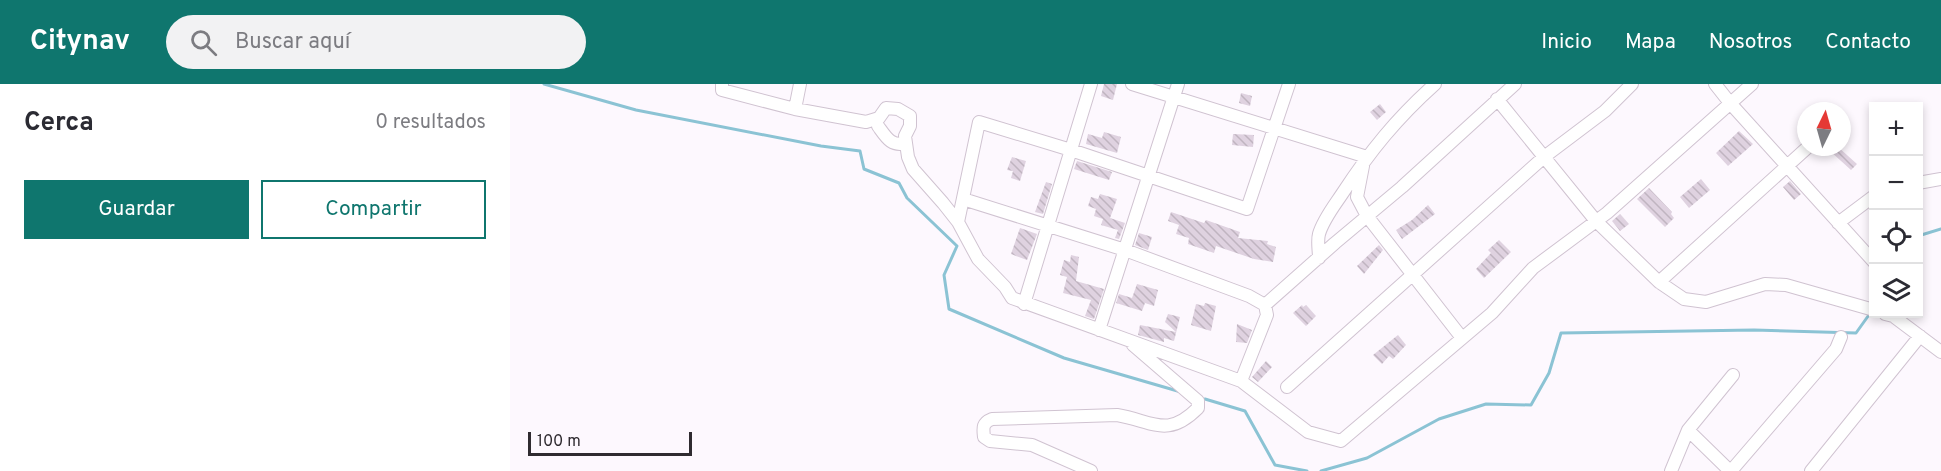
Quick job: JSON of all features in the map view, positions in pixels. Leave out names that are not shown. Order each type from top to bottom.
[{"type":"street","points":[[722,84],[722,90],[795,109],[866,122],[879,118],[886,108],[898,109],[910,116],[910,126],[905,136],[908,157],[913,170],[958,222],[978,259],[1005,287],[1012,298],[1241,381],[1308,432],[1341,441],[1492,313],[1533,268],[1596,221],[1752,84]]},
{"type":"street","points":[[795,109],[800,84]]},
{"type":"street","points":[[1024,304],[1091,84]]},
{"type":"street","points":[[1132,84],[1365,160]]},
{"type":"street","points":[[1099,330],[1179,84]]},
{"type":"street","points":[[958,222],[979,122],[1149,175],[1247,209],[1289,84]]},
{"type":"street","points":[[1319,258],[1319,235],[1332,210],[1365,160],[1378,141],[1435,84]]},
{"type":"street","points":[[1265,305],[1402,187],[1515,84]]},
{"type":"street","points":[[1287,387],[1544,157],[1605,111],[1632,84]]},
{"type":"street","points":[[1715,84],[1869,257]]},
{"type":"street","points":[[1497,99],[1596,221],[1659,282],[1684,299],[1706,302],[1765,284],[1786,285],[1869,309]]},
{"type":"street","points":[[878,126],[890,142],[899,145],[906,143]]},
{"type":"street","points":[[1659,282],[1798,156]]},
{"type":"street","points":[[1365,160],[1357,197],[1367,216],[1462,338]]},
{"type":"street","points":[[1923,182],[1941,179]]},
{"type":"street","points":[[963,199],[1125,250],[1249,296],[1265,305],[1267,315],[1241,381]]},
{"type":"street","points":[[1838,223],[1869,200]]},
{"type":"street","points":[[1896,318],[1941,352]]},
{"type":"street","points":[[1811,471],[1920,336]]},
{"type":"street","points":[[1688,430],[1730,471],[1836,349],[1841,337]]},
{"type":"street","points":[[1091,471],[1032,445],[987,440],[984,437],[983,425],[984,422],[992,419],[1118,415],[1156,426],[1166,426],[1187,419],[1198,408],[1198,401],[1127,340]]},
{"type":"street","points":[[1671,471],[1688,430],[1733,375]]},
{"type":"building","points":[[1104,84],[1117,84],[1113,100],[1101,96]]},
{"type":"building","points":[[1241,93],[1252,96],[1250,106],[1239,103]]},
{"type":"building","points":[[1380,104],[1386,112],[1377,120],[1370,112]]},
{"type":"building","points":[[1739,131],[1753,144],[1728,166],[1716,153]]},
{"type":"building","points":[[1104,132],[1121,137],[1117,153],[1086,144],[1088,134],[1102,138]]},
{"type":"building","points":[[1233,134],[1254,135],[1253,147],[1232,145]]},
{"type":"building","points":[[1836,156],[1848,156],[1857,164],[1851,170]]},
{"type":"building","points":[[1012,157],[1026,161],[1020,181],[1011,178],[1013,171],[1007,170]]},
{"type":"building","points":[[1077,161],[1112,172],[1109,180],[1074,169]]},
{"type":"building","points":[[1701,179],[1710,190],[1689,208],[1680,197]]},
{"type":"building","points":[[1790,181],[1801,194],[1794,200],[1783,187]]},
{"type":"building","points":[[1046,182],[1052,184],[1043,214],[1035,212]]},
{"type":"building","points":[[1649,188],[1672,212],[1674,218],[1665,227],[1637,199]]},
{"type":"building","points":[[1100,194],[1117,199],[1110,218],[1125,223],[1119,239],[1115,238],[1118,230],[1101,225],[1103,219],[1094,216],[1096,209],[1088,206],[1091,197],[1098,199]]},
{"type":"building","points":[[1428,205],[1435,214],[1402,239],[1396,230],[1412,220]]},
{"type":"building","points":[[1171,212],[1204,223],[1206,220],[1240,232],[1238,238],[1268,241],[1267,244],[1276,247],[1273,262],[1254,259],[1216,246],[1214,253],[1188,244],[1189,238],[1176,234],[1179,225],[1168,221]]},
{"type":"building","points":[[1620,214],[1629,224],[1620,231],[1612,221]]},
{"type":"building","points":[[1020,228],[1037,234],[1027,260],[1011,254]]},
{"type":"building","points":[[1139,233],[1152,237],[1148,250],[1135,245]]},
{"type":"building","points":[[1499,240],[1511,252],[1484,278],[1476,269],[1491,253],[1488,250]]},
{"type":"building","points":[[1379,245],[1383,250],[1364,274],[1357,266]]},
{"type":"building","points":[[1071,255],[1079,257],[1076,281],[1104,289],[1094,319],[1085,316],[1091,300],[1063,293],[1067,277],[1060,275],[1064,260],[1070,262]]},
{"type":"building","points":[[1137,284],[1158,290],[1154,306],[1145,303],[1142,311],[1116,303],[1119,294],[1132,298]]},
{"type":"building","points":[[1205,303],[1216,306],[1211,331],[1191,325],[1196,304],[1204,306]]},
{"type":"building","points":[[1302,305],[1303,307],[1306,305],[1316,316],[1306,326],[1293,313]]},
{"type":"building","points":[[1168,314],[1180,317],[1174,341],[1164,338],[1164,342],[1138,335],[1140,325],[1176,332],[1165,322]]},
{"type":"building","points":[[1237,324],[1252,330],[1247,343],[1236,342]]},
{"type":"building","points":[[1398,335],[1406,345],[1393,359],[1389,356],[1382,364],[1373,355]]},
{"type":"building","points":[[1266,361],[1272,367],[1258,382],[1252,377]]},
{"type":"waterway","points":[[544,84],[636,110],[821,146],[860,151],[864,169],[899,183],[907,198],[957,246],[944,275],[949,309],[1064,358],[1181,392]]},
{"type":"waterway","points":[[1923,234],[1941,229]]},
{"type":"waterway","points":[[1321,471],[1367,458],[1439,419],[1486,404],[1531,405],[1549,373],[1561,333],[1754,330],[1856,333],[1869,315]]},
{"type":"waterway","points":[[1205,399],[1245,411],[1275,465],[1307,471]]}]
